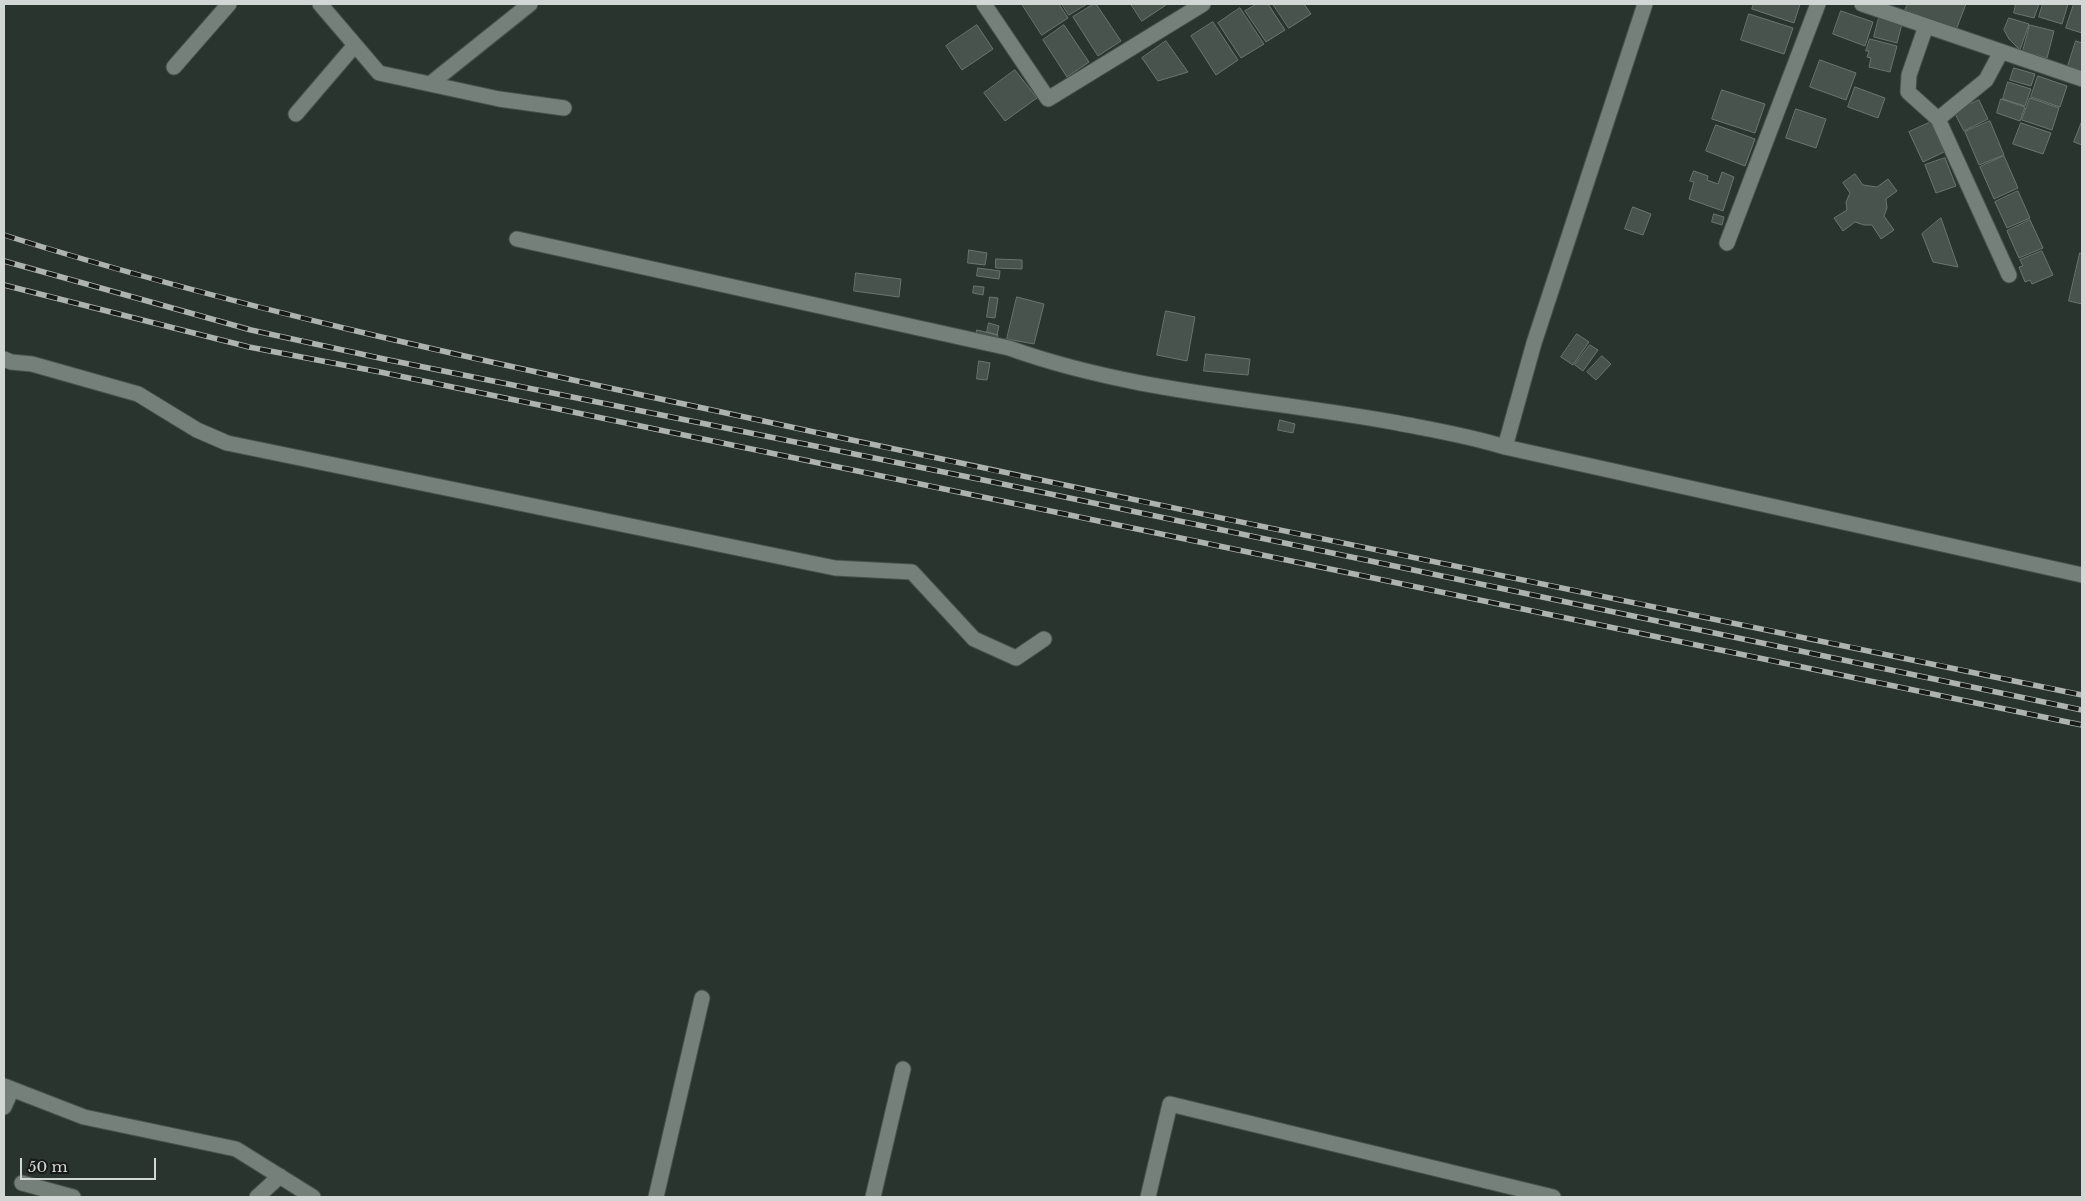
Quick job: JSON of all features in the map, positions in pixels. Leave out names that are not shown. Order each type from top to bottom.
[{"type":"street","points":[[174,67],[229,4]]},
{"type":"street","points":[[430,84],[530,4]]},
{"type":"street","points":[[984,4],[1048,99],[1203,4]]},
{"type":"street","points":[[1505,447],[1534,343],[1646,4]]},
{"type":"street","points":[[1727,243],[1818,4]]},
{"type":"street","points":[[1862,4],[2082,79]]},
{"type":"street","points":[[323,5],[379,73],[498,99],[564,108]]},
{"type":"street","points":[[1926,26],[1909,75],[1908,92],[1938,119],[2009,275]]},
{"type":"street","points":[[296,114],[355,45]]},
{"type":"street","points":[[1938,119],[1986,80],[2002,52]]},
{"type":"street","points":[[517,239],[1000,346],[1073,368],[1171,390],[1339,412],[1473,437],[1505,447],[2082,575]]},
{"type":"street","points":[[4,359],[11,362],[32,364],[138,394],[197,430],[227,442],[835,568],[912,572],[974,639],[1016,658],[1044,639]]},
{"type":"street","points":[[656,1197],[702,998]]},
{"type":"street","points":[[873,1197],[903,1069]]},
{"type":"street","points":[[4,1107],[8,1088],[84,1117],[236,1149],[312,1197]]},
{"type":"street","points":[[1148,1197],[1170,1104],[1553,1197]]},
{"type":"street","points":[[257,1197],[280,1176]]},
{"type":"street","points":[[22,1183],[73,1197]]},
{"type":"building","points":[[1022,4],[1059,4],[1068,18],[1042,35]]},
{"type":"building","points":[[1062,4],[1087,4],[1069,15]]},
{"type":"building","points":[[1096,4],[1121,41],[1098,56],[1073,17]]},
{"type":"building","points":[[1131,4],[1165,4],[1166,5],[1142,21]]},
{"type":"building","points":[[1257,4],[1268,4],[1285,30],[1266,42],[1245,11]]},
{"type":"building","points":[[1273,4],[1304,4],[1311,14],[1289,28]]},
{"type":"building","points":[[1754,4],[1800,4],[1794,23],[1752,9]]},
{"type":"building","points":[[1908,4],[1966,4],[1956,30],[1905,10]]},
{"type":"building","points":[[2016,4],[2039,4],[2034,18],[2014,13]]},
{"type":"building","points":[[2043,4],[2068,4],[2062,24],[2039,17]]},
{"type":"building","points":[[2074,4],[2082,4],[2082,33],[2066,28]]},
{"type":"building","points":[[1240,8],[1264,44],[1241,58],[1218,23]]},
{"type":"building","points":[[1841,11],[1873,22],[1865,46],[1833,34]]},
{"type":"building","points":[[1749,14],[1793,28],[1784,54],[1741,40]]},
{"type":"building","points":[[1880,14],[1903,20],[1897,43],[1874,37]]},
{"type":"building","points":[[2009,18],[2029,24],[2020,50],[2009,39],[2004,30]]},
{"type":"building","points":[[1213,22],[1238,60],[1216,75],[1191,36]]},
{"type":"building","points":[[977,25],[993,49],[962,70],[946,46]]},
{"type":"building","points":[[1064,25],[1089,62],[1067,77],[1043,40]]},
{"type":"building","points":[[2030,25],[2054,31],[2047,58],[2023,51]]},
{"type":"building","points":[[1870,39],[1897,46],[1890,72],[1869,67],[1871,58],[1867,57],[1869,51],[1866,51]]},
{"type":"building","points":[[1166,41],[1188,72],[1158,81],[1142,58]]},
{"type":"building","points":[[2076,41],[2082,43],[2082,71],[2068,66]]},
{"type":"building","points":[[1820,60],[1856,73],[1846,100],[1810,87]]},
{"type":"building","points":[[2014,68],[2035,74],[2031,86],[2010,80]]},
{"type":"building","points":[[1015,70],[1037,98],[1005,121],[984,93]]},
{"type":"building","points":[[2038,76],[2067,86],[2060,107],[2031,97]]},
{"type":"building","points":[[2008,82],[2031,89],[2025,106],[2003,99]]},
{"type":"building","points":[[1855,87],[1885,98],[1878,118],[1848,107]]},
{"type":"building","points":[[1722,90],[1765,104],[1755,133],[1712,119]]},
{"type":"building","points":[[2030,98],[2059,108],[2052,130],[2022,120]]},
{"type":"building","points":[[2001,99],[2025,107],[2020,121],[1997,113]]},
{"type":"building","points":[[1979,100],[1988,119],[1964,131],[1954,112]]},
{"type":"building","points":[[1796,109],[1826,119],[1816,148],[1786,138]]},
{"type":"building","points":[[1990,121],[2004,155],[1979,165],[1965,132]]},
{"type":"building","points":[[2082,121],[2082,145],[2074,142]]},
{"type":"building","points":[[1931,122],[1944,152],[1923,162],[1909,132]]},
{"type":"building","points":[[2021,123],[2051,133],[2043,154],[2013,144]]},
{"type":"building","points":[[1716,125],[1755,139],[1745,166],[1706,151]]},
{"type":"building","points":[[2004,156],[2018,188],[1994,199],[1980,167]]},
{"type":"building","points":[[1945,158],[1956,186],[1936,193],[1925,165]]},
{"type":"building","points":[[1694,171],[1708,176],[1707,180],[1718,184],[1722,172],[1734,177],[1723,211],[1689,199],[1694,182],[1690,181]]},
{"type":"building","points":[[1855,174],[1863,185],[1877,187],[1888,179],[1897,191],[1886,199],[1887,208],[1884,216],[1894,230],[1881,239],[1872,225],[1855,222],[1843,231],[1834,218],[1847,210],[1846,202],[1850,193],[1843,183]]},
{"type":"building","points":[[2018,191],[2030,218],[2007,228],[1995,202]]},
{"type":"building","points":[[1633,207],[1651,214],[1643,235],[1625,229]]},
{"type":"building","points":[[1714,214],[1724,217],[1722,225],[1712,222]]},
{"type":"building","points":[[1941,218],[1958,267],[1933,262],[1922,234]]},
{"type":"building","points":[[2030,220],[2043,248],[2019,258],[2007,231]]},
{"type":"building","points":[[969,250],[987,253],[985,265],[968,263]]},
{"type":"building","points":[[2042,251],[2053,275],[2032,284],[2030,280],[2025,282],[2019,267],[2023,266],[2020,260]]},
{"type":"building","points":[[2080,253],[2082,254],[2082,304],[2069,301]]},
{"type":"building","points":[[996,259],[1022,260],[1022,269],[996,268]]},
{"type":"building","points":[[978,268],[1000,271],[999,279],[977,276]]},
{"type":"building","points":[[856,273],[901,279],[899,297],[854,291]]},
{"type":"building","points":[[974,286],[984,287],[983,295],[973,293]]},
{"type":"building","points":[[990,297],[998,298],[995,318],[987,317]]},
{"type":"building","points":[[1017,297],[1044,304],[1034,344],[1007,339]]},
{"type":"building","points":[[1166,311],[1195,317],[1187,361],[1157,355]]},
{"type":"building","points":[[989,323],[999,326],[997,335],[987,332]]},
{"type":"building","points":[[977,330],[998,335],[996,342],[976,338]]},
{"type":"building","points":[[1577,334],[1589,342],[1573,365],[1561,357]]},
{"type":"building","points":[[1590,345],[1598,350],[1583,371],[1575,365]]},
{"type":"building","points":[[1206,354],[1250,359],[1248,375],[1204,371]]},
{"type":"building","points":[[1602,356],[1611,364],[1596,380],[1587,372]]},
{"type":"building","points":[[979,361],[990,363],[987,380],[977,379]]},
{"type":"building","points":[[1280,420],[1295,424],[1293,433],[1278,430]]},
{"type":"railway","points":[[4,235],[104,265],[305,319],[508,366],[1131,499],[2082,695]]},
{"type":"railway","points":[[4,261],[251,330],[384,359],[993,482],[2082,710]]},
{"type":"railway","points":[[4,285],[249,347],[380,372],[2082,725]]}]
